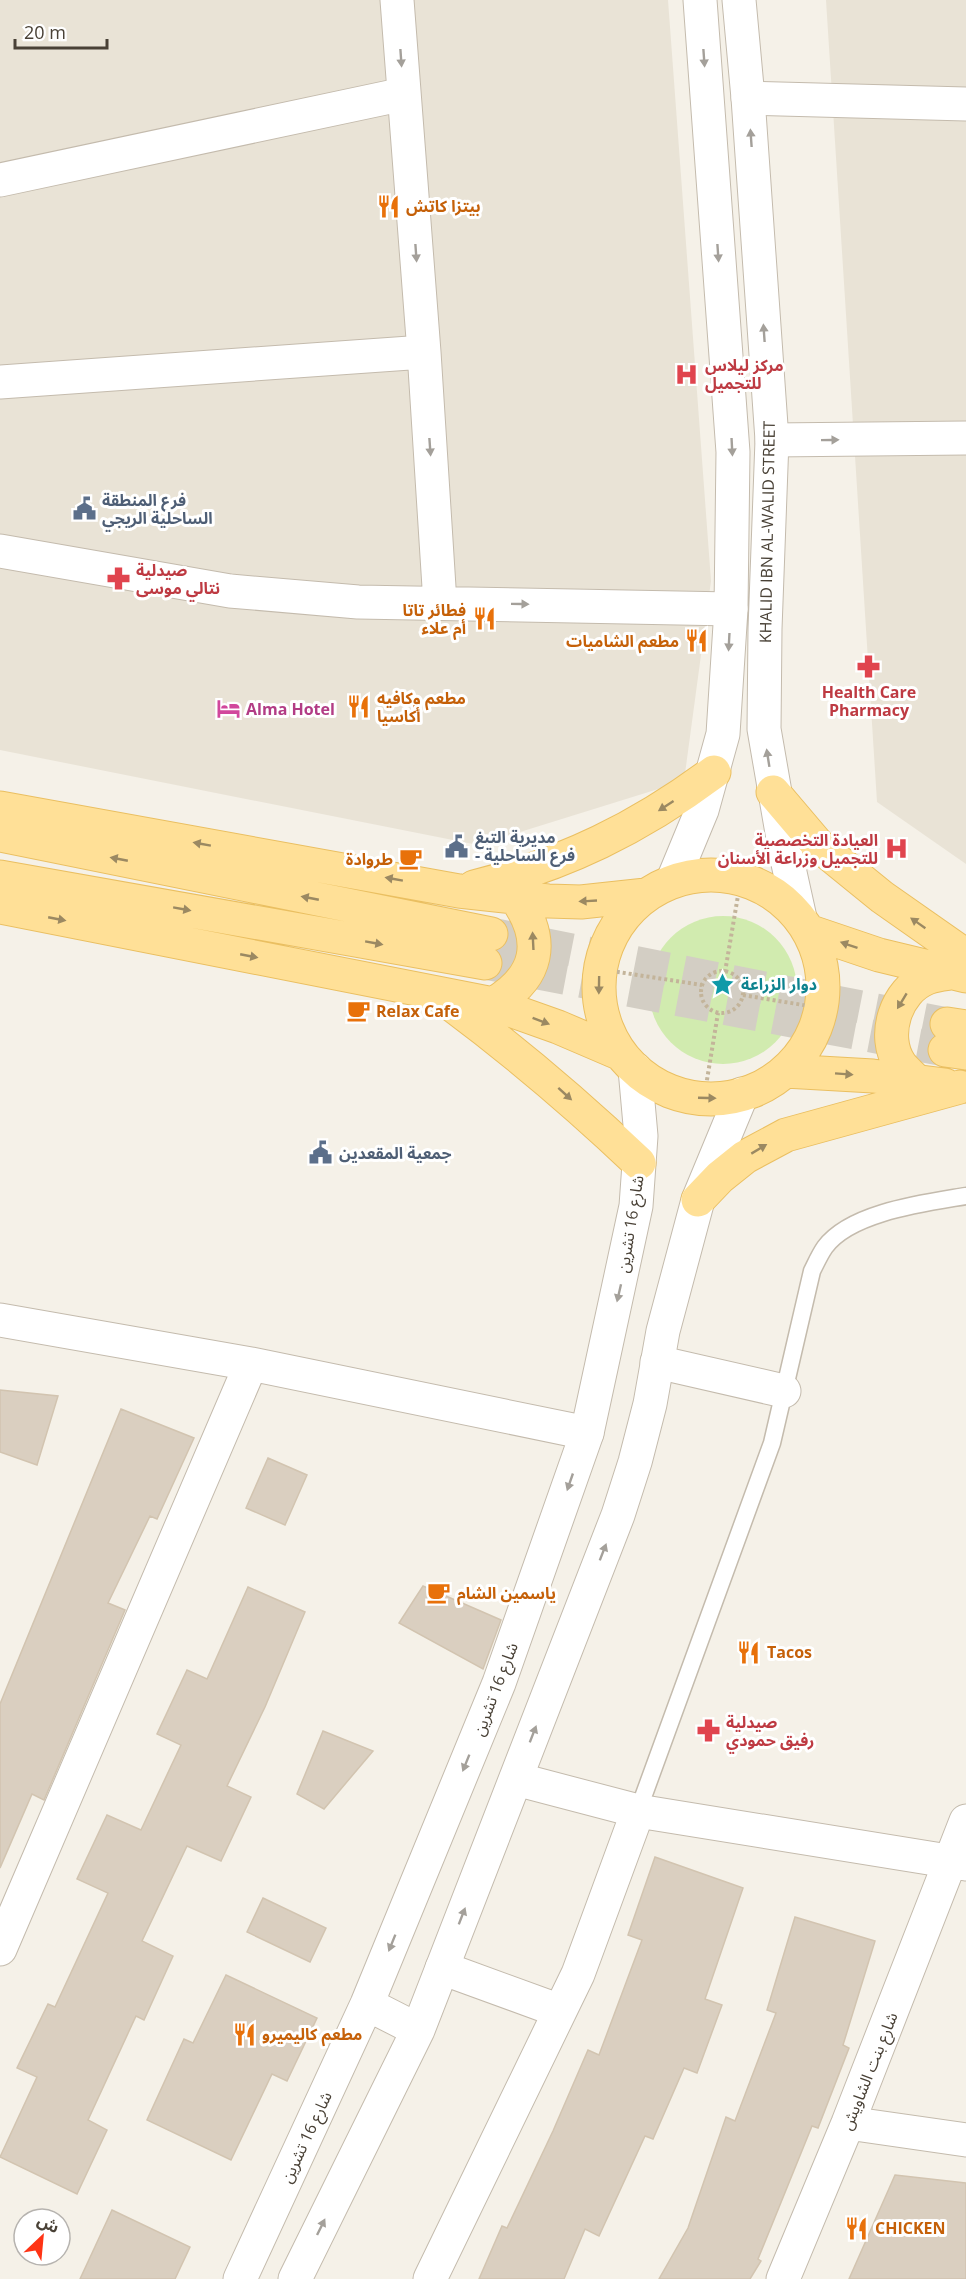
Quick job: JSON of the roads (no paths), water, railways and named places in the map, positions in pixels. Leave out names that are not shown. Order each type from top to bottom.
[{"type":"main road","points":[[459,891],[540,868],[580,853],[652,816],[714,772]]},
{"type":"main road","points":[[774,792],[818,845],[882,897],[961,968]]},
{"type":"main road","points":[[0,808],[459,891],[516,898],[581,902],[711,874],[741,878],[774,894],[804,925],[819,955],[823,982],[821,1008],[814,1032],[802,1053],[785,1071],[765,1085],[742,1094],[704,1098],[678,1094],[656,1084],[628,1062],[558,1027],[493,1004],[0,907]]},
{"type":"main road","points":[[0,835],[488,949],[0,877]]},
{"type":"main road","points":[[628,1062],[606,1028],[599,999],[599,969],[608,940],[624,915],[659,887]]},
{"type":"main road","points":[[493,1004],[511,993],[525,977],[533,957],[534,936],[528,916],[516,898]]},
{"type":"main road","points":[[804,925],[879,955],[961,968]]},
{"type":"main road","points":[[916,1081],[899,1063],[892,1039],[894,1014],[906,993],[926,978],[961,968]]},
{"type":"main road","points":[[437,993],[498,1038],[556,1087],[639,1163]]},
{"type":"main road","points":[[785,1071],[873,1076],[963,1088]]},
{"type":"main road","points":[[698,1200],[720,1177],[745,1157],[786,1135],[963,1088]]},
{"type":"street","points":[[397,0],[424,352],[440,603]]},
{"type":"street","points":[[659,887],[702,810],[714,772],[723,734],[731,609],[733,452],[699,0]]},
{"type":"street","name":"KHALID IBN AL-WALID STREET","points":[[738,0],[748,98],[772,440],[764,729],[774,792],[804,925]]},
{"type":"street","points":[[0,180],[404,94]]},
{"type":"street","points":[[748,98],[966,104]]},
{"type":"street","points":[[0,382],[424,352]]},
{"type":"street","points":[[772,440],[966,438]]},
{"type":"street","points":[[0,551],[230,591],[335,600],[731,609]]},
{"type":"street","name":"شارع 16 تشرين","points":[[240,2279],[367,2004],[499,1683],[587,1433],[636,1206],[641,1136],[628,1062]]},
{"type":"street","points":[[295,2279],[418,2030],[618,1515],[635,1462],[671,1299],[698,1200],[742,1094]]},
{"type":"street","points":[[0,1320],[251,1364],[587,1433]]},
{"type":"street","points":[[657,1362],[784,1391]]},
{"type":"street","points":[[0,1949],[251,1364]]},
{"type":"street","points":[[516,1779],[638,1811],[958,1863]]},
{"type":"street","points":[[430,2279],[578,1974],[638,1811]]},
{"type":"street","name":"شارع بنت الشاويش","points":[[783,2279],[958,1863],[966,1821]]},
{"type":"street","points":[[442,1968],[560,2011]]},
{"type":"street","points":[[367,2004],[418,2030]]},
{"type":"street","points":[[848,2123],[966,2140]]},
{"type":"lane","points":[[638,1811],[772,1443],[812,1271],[826,1245],[851,1224],[906,1206],[966,1196]]},
{"type":"tunnel","points":[[491,934],[947,1024]]},
{"type":"tunnel","points":[[485,963],[945,1050]]},
{"type":"place","name":"بيتزا كاتش","points":[[388,206]]},
{"type":"place","name":"مركز ليلاس للتجميل","points":[[687,374]]},
{"type":"place","name":"فرع المنطقة الساحلية الريجي","points":[[84,509]]},
{"type":"place","name":"صيدلية نتالي موسى","points":[[118,579]]},
{"type":"place","name":"فطائر تاتا أم علاء","points":[[484,619]]},
{"type":"place","name":"مطعم الشاميات","points":[[697,641]]},
{"type":"place","name":"Health Care Pharmacy","points":[[869,667]]},
{"type":"place","name":"مطعم وكافيه أكاسيا","points":[[359,707]]},
{"type":"place","name":"Alma Hotel","points":[[228,709]]},
{"type":"place","name":"مديرية التبغ - فرع الساحلية","points":[[457,846]]},
{"type":"place","name":"العيادة التخصصية للتجميل وزراعة الأسنان","points":[[896,849]]},
{"type":"place","name":"طروادة","points":[[411,859]]},
{"type":"place","name":"دوار الزراعة","points":[[723,984]]},
{"type":"place","name":"Relax Cafe","points":[[358,1011]]},
{"type":"place","name":"جمعية المقعدين","points":[[321,1153]]},
{"type":"place","name":"ياسمين الشام","points":[[439,1593]]},
{"type":"place","name":"Tacos","points":[[749,1652]]},
{"type":"place","name":"صيدلية رفيق حمودي","points":[[708,1731]]},
{"type":"place","name":"مطعم كاليميرو","points":[[244,2034]]},
{"type":"place","name":"CHICKEN","points":[[857,2228]]}]
